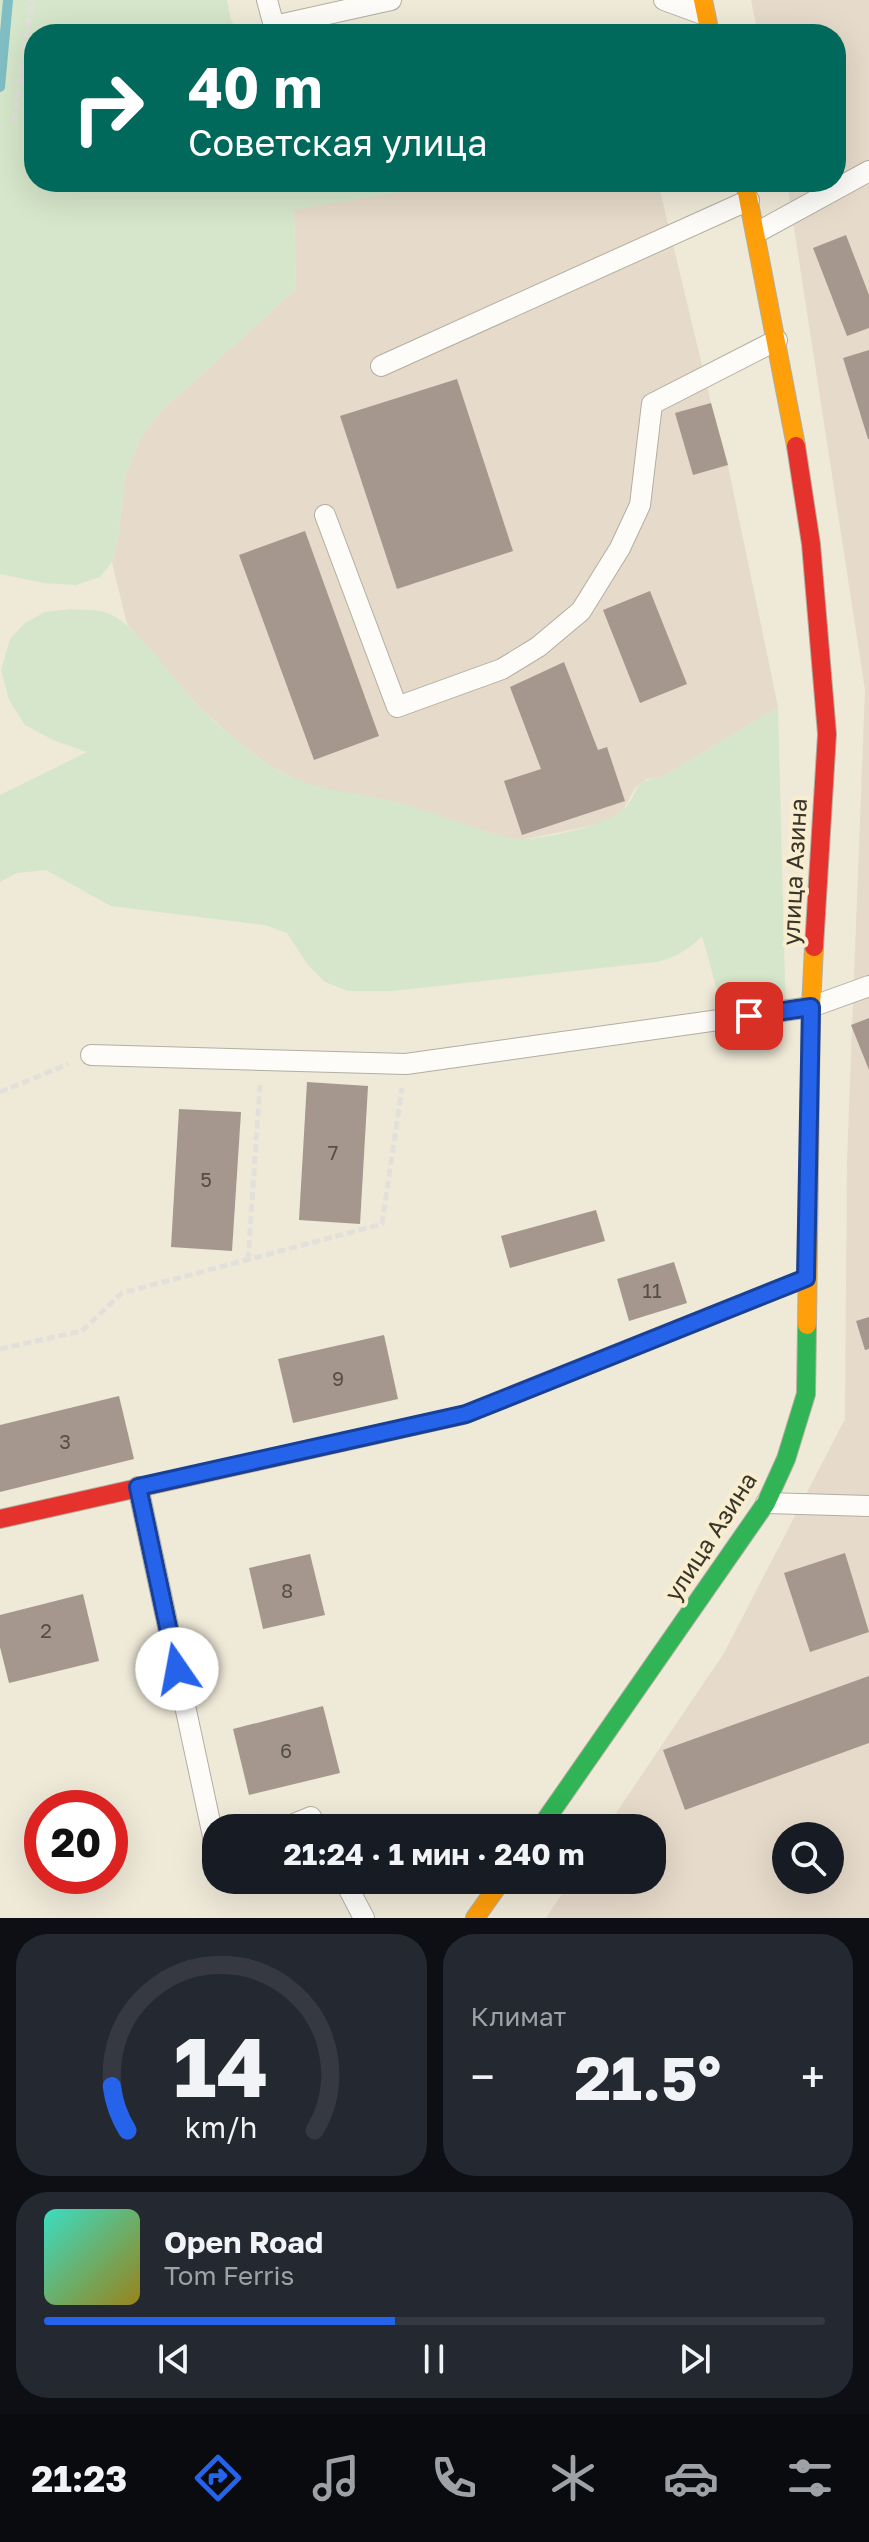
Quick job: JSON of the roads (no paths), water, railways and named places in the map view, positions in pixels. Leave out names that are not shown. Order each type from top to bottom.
[{"type":"street","name":"улица Азина","points":[[550,1814],[766,1503],[786,1459],[806,1394],[811,1007],[827,734],[811,544],[791,413],[747,192]]},
{"type":"street","points":[[0,1519],[466,1414],[806,1278]]},
{"type":"street","points":[[475,1918],[492,1894]]},
{"type":"lane","points":[[267,0],[273,24]]},
{"type":"lane","points":[[283,24],[391,0]]},
{"type":"lane","points":[[664,0],[706,16]]},
{"type":"lane","points":[[846,184],[869,171]]},
{"type":"lane","points":[[381,366],[745,192]]},
{"type":"lane","points":[[756,233],[831,192]]},
{"type":"lane","points":[[325,515],[397,707],[502,669],[538,647],[581,611],[620,548],[640,505],[652,404],[777,340]]},
{"type":"lane","points":[[91,1055],[406,1064],[811,1007],[869,986]]},
{"type":"lane","points":[[138,1487],[208,1814]]},
{"type":"lane","points":[[766,1503],[869,1506]]},
{"type":"lane","points":[[351,1894],[364,1918]]},
{"type":"waterway","points":[[0,87],[8,0]]}]
